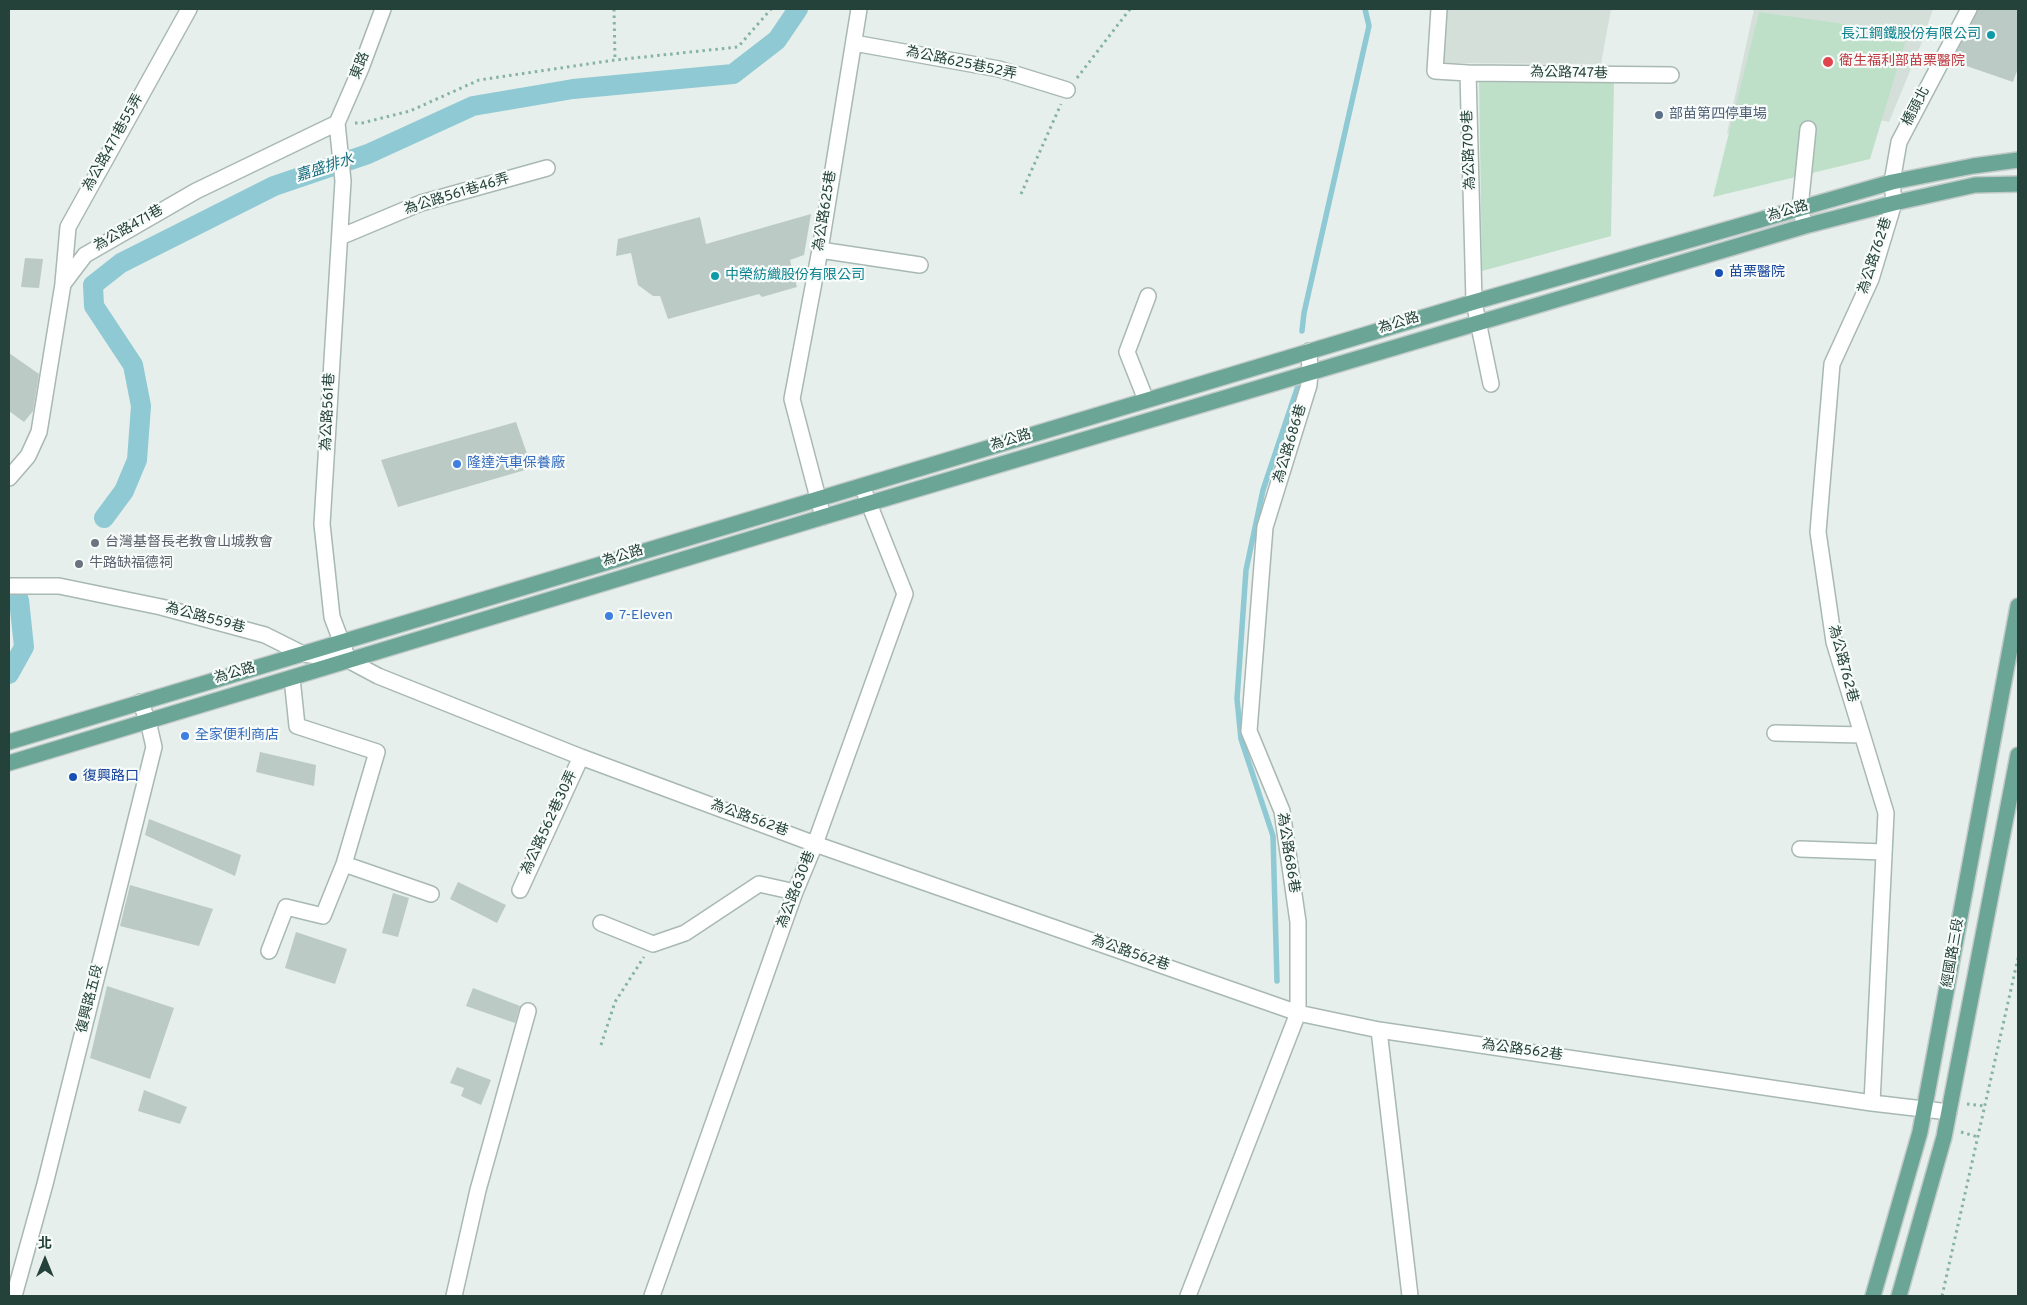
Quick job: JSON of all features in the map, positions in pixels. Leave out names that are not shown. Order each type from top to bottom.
[{"type":"main road","name":"為公路","points":[[9,742],[1474,302],[1892,182],[1973,166],[2018,160]]},
{"type":"main road","name":"為公路","points":[[9,763],[823,517],[1805,226],[1975,185],[2018,184]]},
{"type":"main road","name":"經國路三段","points":[[1873,1296],[1925,1109],[2018,606]]},
{"type":"main road","name":"經國路三段","points":[[1898,1296],[1944,1136],[2018,755]]},
{"type":"street","name":"為公路471巷55弄","points":[[63,284],[68,227],[189,9]]},
{"type":"street","name":"東路","points":[[337,123],[361,68],[382,9]]},
{"type":"street","name":"為公路625巷","points":[[823,517],[792,399],[820,250],[859,9]]},
{"type":"street","points":[[1440,9],[1435,71],[1468,73]]},
{"type":"street","name":"橋頭北","points":[[1894,203],[1892,182],[1899,142],[1969,9]]},
{"type":"street","name":"為公路625巷52弄","points":[[854,43],[998,69],[1067,90]]},
{"type":"street","name":"為公路747巷","points":[[1468,73],[1671,75]]},
{"type":"street","name":"為公路709巷","points":[[1468,73],[1474,302],[1491,384]]},
{"type":"street","name":"為公路471巷","points":[[9,478],[28,456],[38,432],[63,284],[85,255],[196,191],[337,123]]},
{"type":"street","name":"為公路561巷","points":[[337,123],[343,177],[322,524],[332,617],[348,660]]},
{"type":"street","points":[[1805,226],[1800,208],[1808,129]]},
{"type":"street","name":"為公路561巷46弄","points":[[340,237],[421,203],[548,168]]},
{"type":"street","name":"為公路762巷","points":[[1872,1103],[1886,813],[1834,642],[1818,532],[1832,364],[1871,279],[1894,203]]},
{"type":"street","points":[[820,250],[920,265]]},
{"type":"street","points":[[1146,400],[1127,352],[1148,296]]},
{"type":"street","name":"為公路686巷","points":[[1188,1296],[1298,1012],[1298,922],[1282,811],[1249,731],[1265,527],[1309,385],[1309,351]]},
{"type":"street","name":"為公路630巷","points":[[652,1296],[796,892],[905,594],[862,486]]},
{"type":"street","name":"為公路559巷","points":[[9,586],[59,586],[161,607],[265,635],[303,654],[348,660]]},
{"type":"street","name":"為公路562巷","points":[[348,660],[378,676],[581,757],[815,844],[1298,1012],[1379,1030],[1872,1103],[1948,1112]]},
{"type":"street","points":[[269,951],[286,907],[323,916],[344,864],[377,752],[296,726],[292,678]]},
{"type":"street","name":"復興路五段","points":[[14,1296],[45,1184],[154,747],[148,721],[140,702]]},
{"type":"street","points":[[1775,733],[1862,735]]},
{"type":"street","name":"為公路562巷30弄","points":[[520,890],[581,757]]},
{"type":"street","points":[[1800,849],[1884,852]]},
{"type":"street","points":[[344,864],[432,894]]},
{"type":"street","points":[[601,923],[653,944],[685,933],[759,884],[796,892]]},
{"type":"street","points":[[454,1296],[478,1190],[528,1011]]},
{"type":"street","points":[[1379,1030],[1410,1296]]},
{"type":"path","points":[[614,9],[615,60]]},
{"type":"path","points":[[337,123],[362,123],[410,110],[479,80],[615,60],[738,47],[771,9]]},
{"type":"path","points":[[601,1045],[615,1002],[653,944]]},
{"type":"path","points":[[1942,1296],[2018,958]]},
{"type":"path","points":[[1967,1104],[1985,1106]]},
{"type":"path","points":[[1960,1132],[1978,1137]]},
{"type":"shaded area","points":[[1446,9],[1611,9],[1601,64],[1442,63]]},
{"type":"shaded area","name":"衛生福利部苗栗醫院","points":[[1754,9],[1933,9],[1922,42],[1889,122],[1824,109],[1790,140],[1727,133]]},
{"type":"green space","name":"衛生福利部苗栗醫院","points":[[1759,12],[1908,33],[1870,159],[1713,197]]},
{"type":"green space","points":[[1479,82],[1614,83],[1611,236],[1482,271]]},
{"type":"building","name":"長江鋼鐵股份有限公司","points":[[1978,9],[2018,9],[2018,68],[2013,82],[1952,61]]},
{"type":"building","name":"中榮紡織股份有限公司","points":[[811,214],[804,255],[790,260],[797,287],[762,297],[759,294],[668,319],[660,296],[653,296],[638,285],[631,253],[616,256],[618,239],[700,217],[706,244]]},
{"type":"building","points":[[25,258],[43,259],[39,288],[21,287]]},
{"type":"building","points":[[9,353],[39,374],[33,411],[24,422],[9,411]]},
{"type":"building","name":"隆達汽車保養廠","points":[[516,422],[532,468],[398,507],[381,460]]},
{"type":"building","points":[[260,752],[316,765],[314,786],[256,772]]},
{"type":"building","points":[[149,819],[241,855],[235,876],[145,835]]},
{"type":"building","points":[[458,882],[506,905],[497,923],[450,899]]},
{"type":"building","points":[[130,885],[213,909],[199,946],[120,926]]},
{"type":"building","points":[[393,893],[409,898],[398,937],[382,933]]},
{"type":"building","points":[[296,932],[347,949],[335,984],[285,968]]},
{"type":"building","points":[[107,986],[174,1008],[150,1079],[90,1058]]},
{"type":"building","points":[[473,988],[520,1006],[515,1023],[466,1006]]},
{"type":"building","points":[[457,1067],[491,1080],[481,1105],[461,1096],[464,1088],[450,1083]]},
{"type":"building","points":[[144,1090],[187,1107],[180,1124],[138,1111]]},
{"type":"waterway","name":"嘉盛排水","points":[[104,518],[124,491],[137,460],[141,406],[133,365],[94,306],[93,285],[121,263],[274,186],[368,154],[473,106],[573,89],[733,74],[777,40],[798,9]]},
{"type":"waterway","points":[[1302,331],[1304,313],[1369,26],[1365,9]]},
{"type":"waterway","points":[[1277,981],[1273,836],[1241,739],[1237,699],[1246,570],[1263,490],[1298,386]]},
{"type":"waterway","name":"嘉盛排水","points":[[9,674],[24,647],[19,600]]},
{"type":"place","name":"長江鋼鐵股份有限公司","points":[[1991,35]]},
{"type":"place","name":"衛生福利部苗栗醫院","points":[[1828,62]]},
{"type":"place","name":"部苗第四停車場","points":[[1659,115]]},
{"type":"place","name":"苗栗醫院","points":[[1719,273]]},
{"type":"place","name":"中榮紡織股份有限公司","points":[[715,276]]},
{"type":"place","name":"隆達汽車保養廠","points":[[457,464]]},
{"type":"place","name":"台灣基督長老教會山城教會","points":[[95,543]]},
{"type":"place","name":"牛路缺福德祠","points":[[79,564]]},
{"type":"place","name":"7-Eleven","points":[[609,616]]},
{"type":"place","name":"全家便利商店","points":[[185,736]]},
{"type":"place","name":"復興路口","points":[[73,777]]}]
